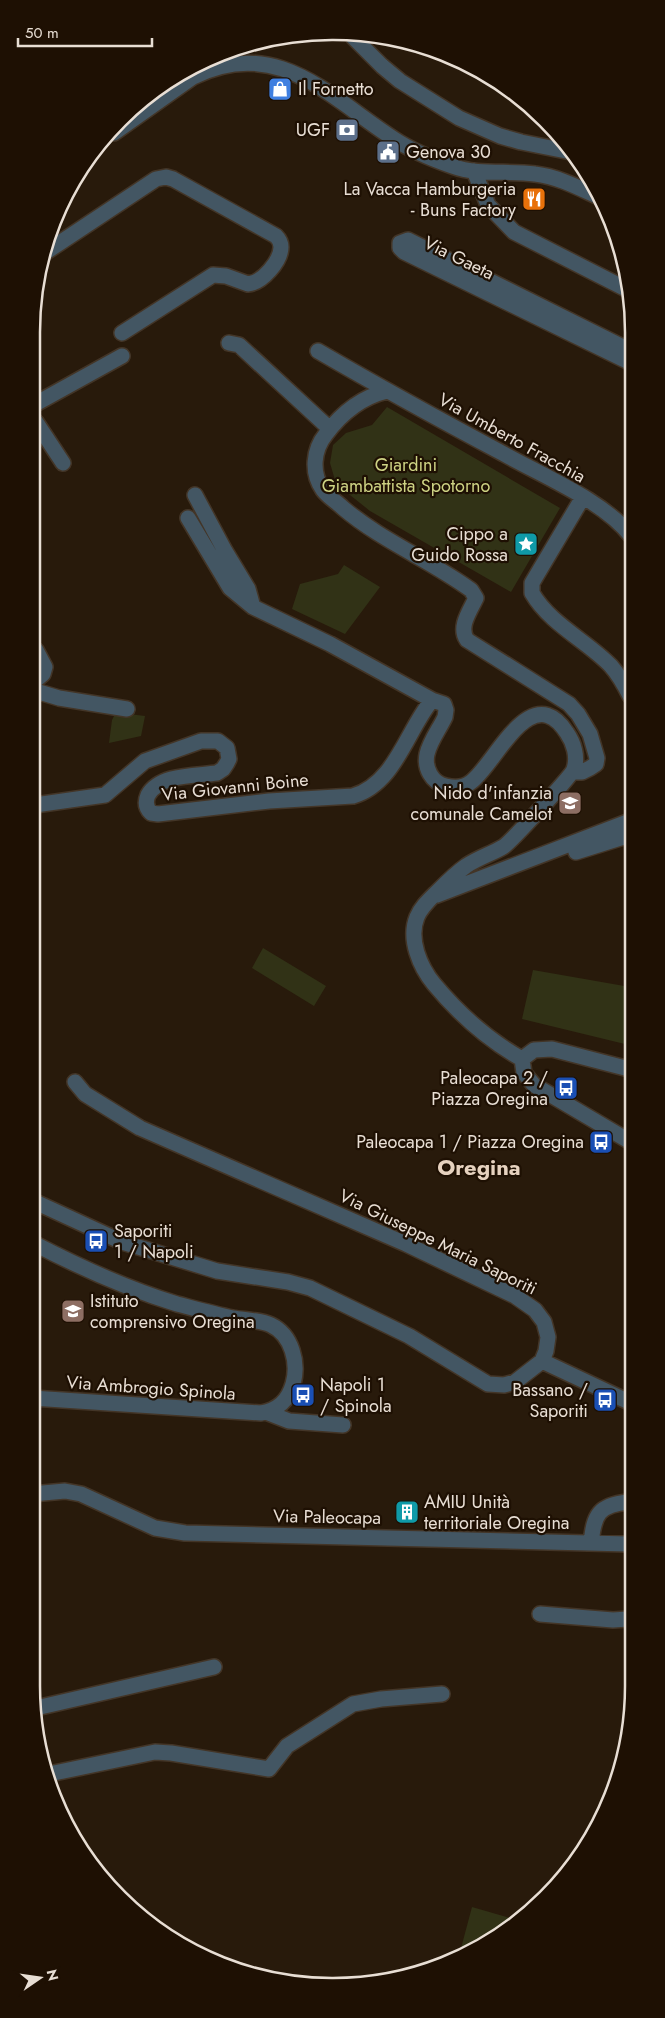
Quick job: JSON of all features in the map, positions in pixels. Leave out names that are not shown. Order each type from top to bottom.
[{"type":"street","points":[[350,41],[379,68],[459,118],[521,142],[561,150]]},
{"type":"street","points":[[357,42],[379,68]]},
{"type":"street","points":[[169,90],[218,68],[253,63],[280,67],[317,85],[394,139],[416,152],[454,167],[474,171],[548,176],[590,193]]},
{"type":"street","points":[[474,171],[488,205],[514,232],[621,285]]},
{"type":"street","points":[[53,247],[156,179],[166,177],[173,179],[276,236],[281,243],[281,248],[273,265],[265,277],[258,282],[248,284],[226,276],[212,275],[122,333]]},
{"type":"street","name":"Via Gaeta","points":[[625,348],[408,240],[400,242],[400,248],[404,252],[625,360]]},
{"type":"street","points":[[229,343],[239,345],[330,429]]},
{"type":"street","name":"Via Umberto Fracchia","points":[[318,352],[582,497],[532,583],[532,593],[540,604],[612,667],[625,688]]},
{"type":"street","points":[[40,401],[122,356]]},
{"type":"street","points":[[387,391],[363,400],[330,429],[319,444],[315,462],[316,474],[323,490],[361,522],[471,590],[476,598],[463,627],[463,634],[467,640],[570,704],[590,734],[597,755],[597,761],[590,768],[577,773],[573,772]]},
{"type":"street","points":[[40,428],[63,463]]},
{"type":"street","points":[[195,495],[248,589],[253,607]]},
{"type":"street","points":[[582,497],[618,521],[625,529]]},
{"type":"street","points":[[188,518],[230,588],[253,607],[330,644],[432,700],[440,702],[446,710],[444,720],[427,754],[430,774],[432,778],[442,785],[459,787],[472,782],[516,727],[537,716],[551,718],[562,726],[568,734],[575,753],[573,772],[505,846],[468,865],[449,880],[421,909],[415,924],[416,948],[423,968],[446,998],[498,1045],[522,1059]]},
{"type":"street","points":[[40,658],[45,667],[40,681]]},
{"type":"street","points":[[40,689],[59,698],[127,709]]},
{"type":"street","name":"Via Giovanni Boine","points":[[40,804],[105,795],[145,761],[189,744],[211,740],[222,742],[228,751],[229,758],[223,770],[217,773],[174,779],[160,783],[152,790],[146,800],[147,808],[151,813],[158,814],[269,801],[352,796],[364,792],[387,771],[432,700]]},
{"type":"street","points":[[433,896],[625,823]]},
{"type":"street","points":[[459,887],[483,887],[566,856],[625,838]]},
{"type":"street","points":[[522,1059],[534,1050],[552,1049],[625,1068]]},
{"type":"street","points":[[522,1059],[524,1073],[534,1085],[625,1139]]},
{"type":"street","name":"Via Giuseppe Maria Saporiti","points":[[74,1082],[85,1094],[140,1128],[406,1244],[515,1296],[536,1310],[544,1322],[548,1345],[542,1361]]},
{"type":"street","points":[[40,1204],[122,1242],[218,1271],[288,1282],[310,1288],[409,1336],[488,1384],[504,1385],[515,1382],[542,1361],[625,1400]]},
{"type":"street","points":[[40,1247],[75,1265],[159,1298],[223,1316],[270,1324],[288,1341],[296,1370],[286,1399],[275,1410],[266,1412]]},
{"type":"street","name":"Via Ambrogio Spinola","points":[[40,1399],[246,1413],[266,1412]]},
{"type":"street","points":[[266,1412],[289,1422],[342,1425]]},
{"type":"street","name":"Via Paleocapa","points":[[40,1493],[65,1491],[81,1494],[155,1528],[185,1533],[625,1544]]},
{"type":"street","points":[[591,1543],[594,1520],[600,1511],[608,1506],[625,1503]]},
{"type":"street","points":[[540,1614],[613,1620],[625,1619]]},
{"type":"street","points":[[41,1707],[214,1667]]},
{"type":"street","points":[[54,1773],[156,1752],[272,1763],[287,1746],[352,1704],[382,1699],[442,1694]]},
{"type":"green space","name":"Giardini Giambattista Spotorno","points":[[387,407],[560,508],[511,592],[370,511],[340,487],[335,480],[330,463],[333,445],[346,433],[372,425]]},
{"type":"green space","points":[[344,565],[380,587],[345,634],[292,609],[300,584],[338,574]]},
{"type":"green space","points":[[115,714],[145,716],[141,736],[109,743],[112,720]]},
{"type":"green space","points":[[263,948],[326,986],[314,1006],[252,968]]},
{"type":"green space","points":[[533,970],[625,986],[625,1044],[522,1019]]},
{"type":"green space","points":[[472,1907],[510,1918],[479,1939],[461,1948]]},
{"type":"place","name":"Il Fornetto","points":[[280,89]]},
{"type":"place","name":"UGF","points":[[347,130]]},
{"type":"place","name":"Genova 30","points":[[388,152]]},
{"type":"place","name":"La Vacca Hamburgeria - Buns Factory","points":[[534,199]]},
{"type":"place","name":"Cippo a Guido Rossa","points":[[526,544]]},
{"type":"place","name":"Nido d'infanzia comunale Camelot","points":[[570,803]]},
{"type":"place","name":"Paleocapa 2 / Piazza Oregina","points":[[566,1088]]},
{"type":"place","name":"Paleocapa 1 / Piazza Oregina","points":[[601,1142]]},
{"type":"place","name":"Saporiti 1 / Napoli","points":[[96,1241]]},
{"type":"place","name":"Istituto comprensivo Oregina","points":[[73,1311]]},
{"type":"place","name":"Napoli 1 / Spinola","points":[[303,1395]]},
{"type":"place","name":"Bassano / Saporiti","points":[[605,1400]]},
{"type":"place","name":"AMIU Unità territoriale Oregina","points":[[407,1512]]},
{"type":"district","name":"Oregina","points":[[479,1167]]}]
